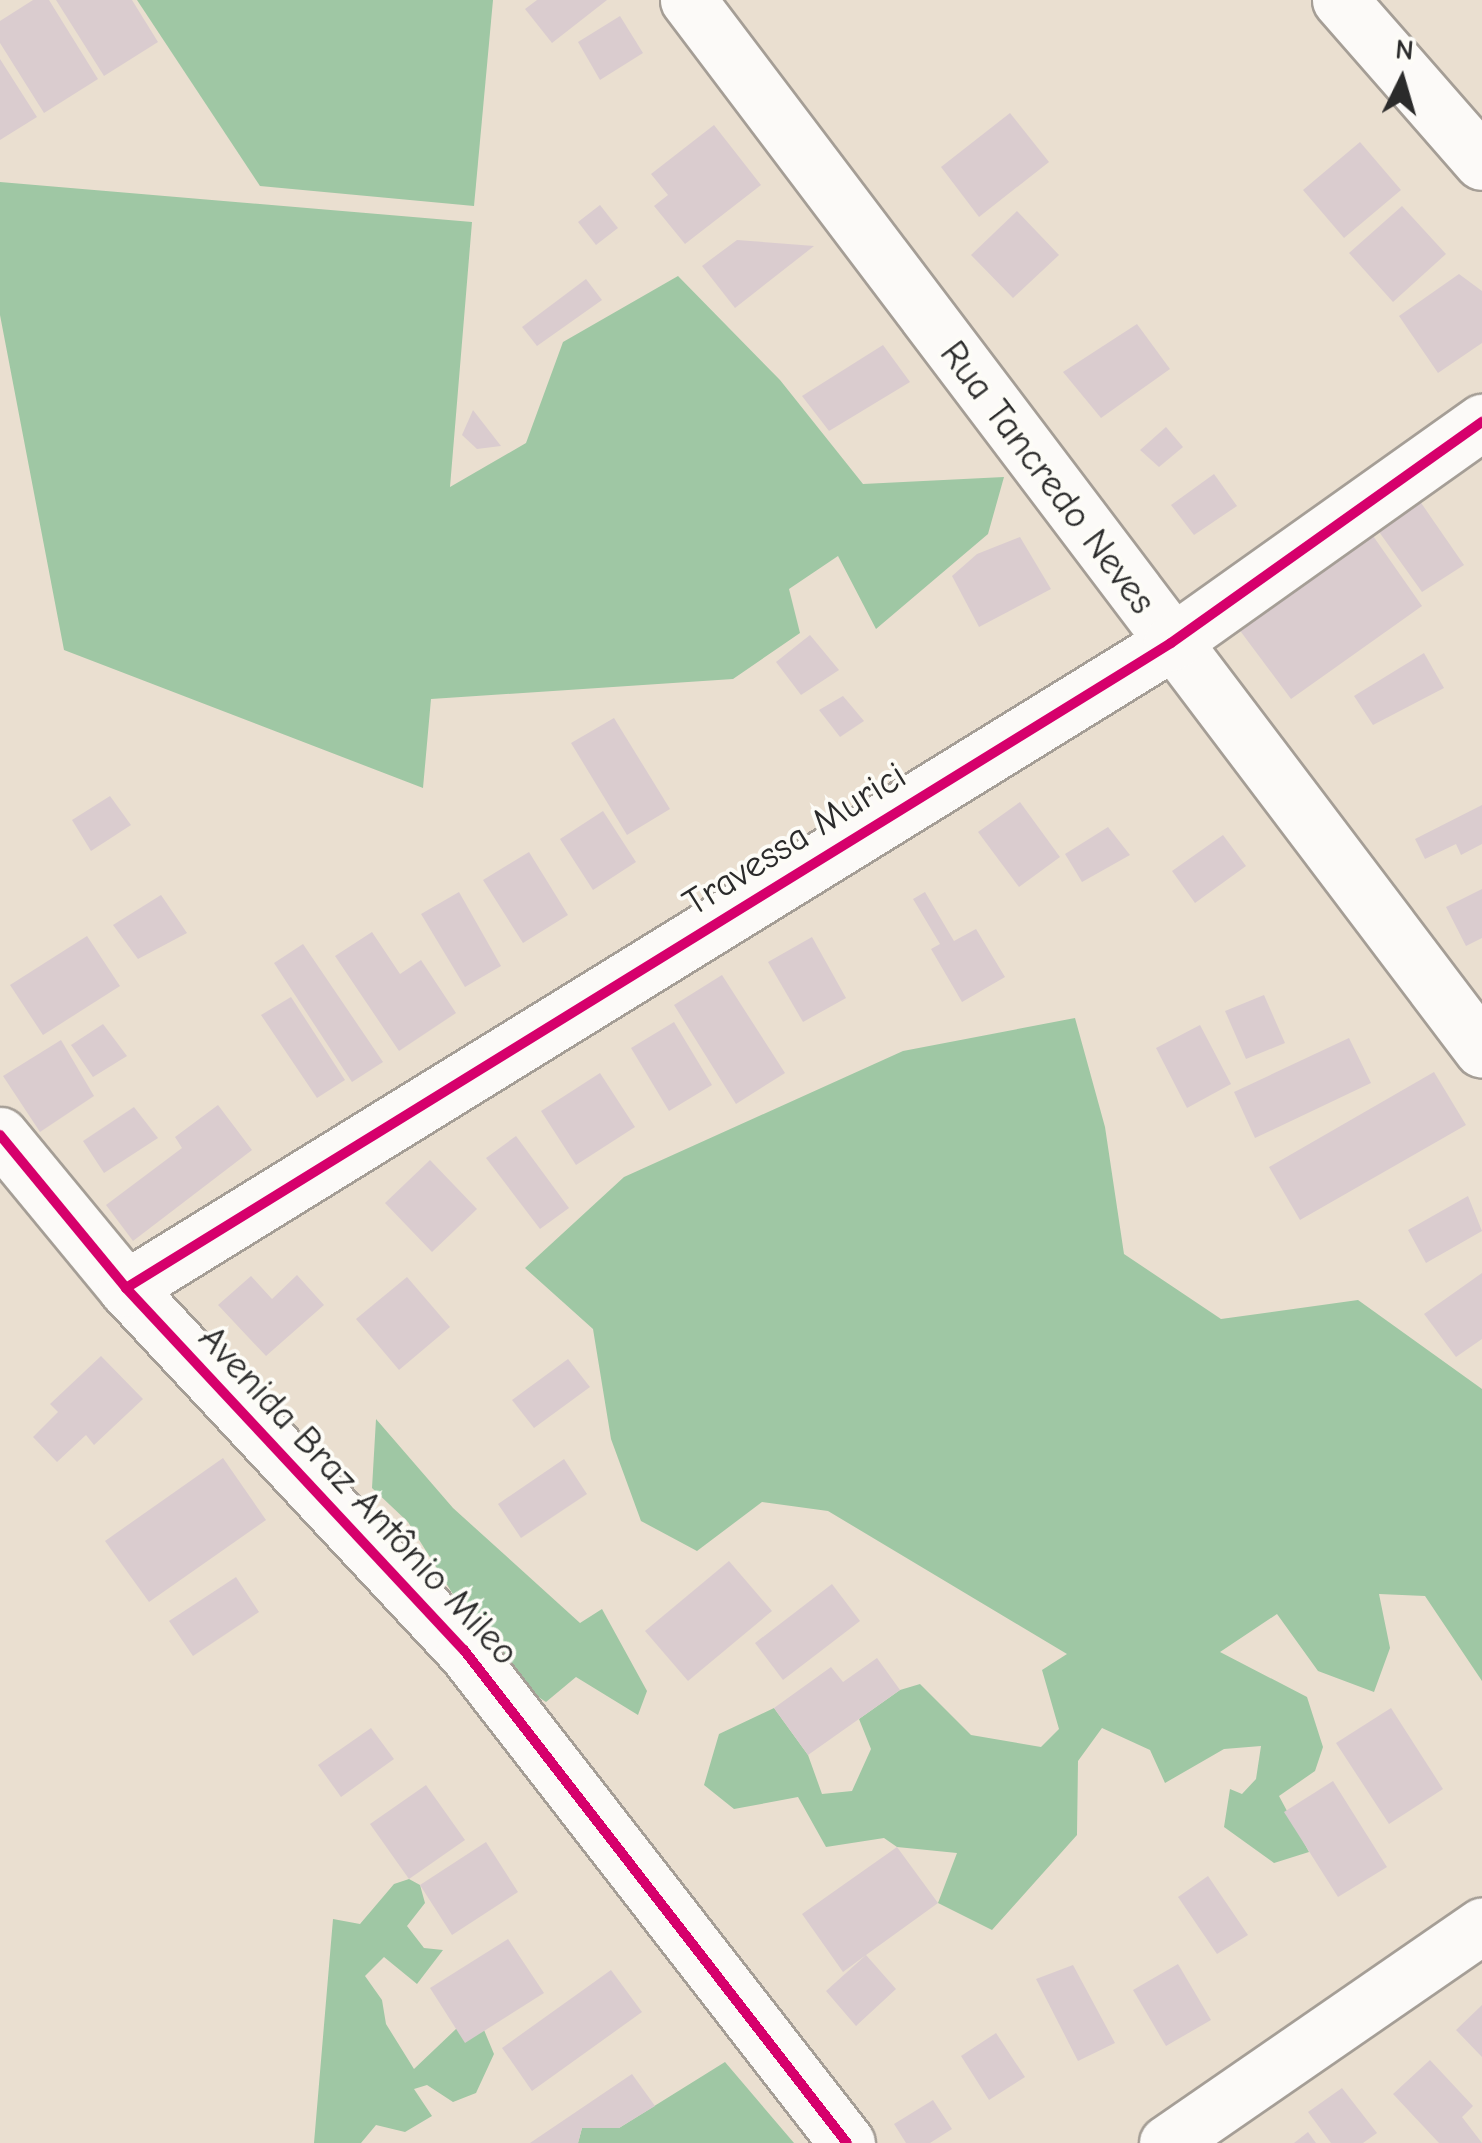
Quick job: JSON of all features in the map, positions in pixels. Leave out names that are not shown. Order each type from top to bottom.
[{"type":"street","name":"Rua Tancredo Neves","points":[[688,0],[1170,643],[1482,1050]]},
{"type":"street","points":[[1340,0],[1482,162]]},
{"type":"street","name":"Travessa Murici","points":[[126,1288],[1170,643],[1482,422]]},
{"type":"street","name":"Avenida Braz Antônio Mileo","points":[[0,1135],[126,1288],[464,1650],[846,2143]]},
{"type":"street","points":[[1167,2143],[1482,1926]]},
{"type":"green space","points":[[137,0],[493,0],[474,206],[260,186]]},
{"type":"green space","points":[[0,182],[472,222],[450,487],[526,443],[563,342],[678,276],[780,380],[863,484],[1004,477],[988,534],[876,629],[838,556],[789,589],[800,633],[733,679],[431,699],[423,788],[64,650],[0,315]]},
{"type":"green space","points":[[1075,1018],[1105,1127],[1124,1254],[1221,1319],[1358,1300],[1482,1389],[1482,1681],[1425,1596],[1379,1594],[1390,1648],[1374,1692],[1318,1671],[1277,1614],[1220,1652],[1307,1697],[1323,1747],[1315,1771],[1279,1796],[1309,1852],[1274,1863],[1224,1827],[1230,1789],[1242,1794],[1256,1779],[1261,1746],[1224,1749],[1165,1783],[1150,1750],[1102,1728],[1078,1761],[1077,1835],[992,1930],[938,1903],[957,1853],[897,1847],[884,1838],[826,1847],[798,1797],[734,1809],[704,1785],[719,1734],[774,1708],[808,1755],[822,1794],[852,1791],[871,1749],[859,1719],[900,1690],[920,1684],[971,1735],[1041,1747],[1059,1729],[1042,1670],[1067,1654],[828,1511],[762,1502],[697,1551],[641,1521],[611,1439],[593,1329],[525,1268],[624,1177],[903,1051]]},
{"type":"green space","points":[[376,1419],[453,1508],[580,1623],[602,1609],[647,1691],[638,1715],[576,1677],[546,1702],[502,1673],[408,1522],[372,1488]]},
{"type":"green space","points":[[409,1879],[420,1885],[425,1903],[407,1926],[424,1948],[443,1950],[417,1984],[384,1957],[365,1976],[382,2000],[386,2024],[414,2069],[456,2029],[484,2030],[494,2054],[476,2093],[453,2102],[427,2085],[414,2089],[432,2116],[405,2132],[376,2125],[361,2143],[314,2143],[333,1919],[360,1924],[394,1884]]},
{"type":"green space","points":[[725,2062],[794,2143],[578,2143],[582,2128],[619,2128]]},
{"type":"building","points":[[33,0],[49,0],[98,79],[44,113],[0,43],[0,21]]},
{"type":"building","points":[[56,0],[132,0],[158,42],[104,76]]},
{"type":"building","points":[[537,0],[607,0],[552,43],[525,9]]},
{"type":"building","points":[[620,16],[643,53],[600,80],[578,42]]},
{"type":"building","points":[[0,59],[37,117],[0,140]]},
{"type":"building","points":[[1010,113],[1049,162],[979,217],[941,167]]},
{"type":"building","points":[[714,125],[761,185],[685,244],[654,206],[668,195],[651,174]]},
{"type":"building","points":[[1360,142],[1401,190],[1344,238],[1303,190]]},
{"type":"building","points":[[600,205],[618,228],[596,245],[578,222]]},
{"type":"building","points":[[1402,206],[1446,254],[1393,302],[1349,253]]},
{"type":"building","points":[[1017,211],[1059,255],[1013,298],[971,255]]},
{"type":"building","points":[[737,240],[814,246],[735,308],[702,266]]},
{"type":"building","points":[[1459,274],[1482,291],[1482,343],[1438,373],[1399,316]]},
{"type":"building","points":[[586,279],[602,300],[537,346],[522,327]]},
{"type":"building","points":[[1137,324],[1170,369],[1101,418],[1063,372]]},
{"type":"building","points":[[883,345],[910,382],[829,431],[802,396]]},
{"type":"building","points":[[473,410],[501,446],[477,449],[462,435]]},
{"type":"building","points":[[1166,427],[1183,447],[1159,467],[1140,450]]},
{"type":"building","points":[[1214,474],[1237,506],[1194,535],[1171,505]]},
{"type":"building","points":[[1417,497],[1464,565],[1422,592],[1377,529]]},
{"type":"building","points":[[1371,533],[1422,606],[1291,699],[1238,628]]},
{"type":"building","points":[[1020,537],[1051,589],[979,627],[952,576],[977,554]]},
{"type":"building","points":[[810,635],[839,670],[801,695],[776,662]]},
{"type":"building","points":[[1424,653],[1444,688],[1373,725],[1354,696]]},
{"type":"building","points":[[843,696],[864,721],[840,737],[819,710]]},
{"type":"building","points":[[614,718],[670,809],[627,835],[571,743]]},
{"type":"building","points":[[110,796],[131,825],[91,851],[72,820]]},
{"type":"building","points":[[1020,802],[1060,857],[1019,887],[978,832]]},
{"type":"building","points":[[1482,805],[1482,844],[1461,855],[1456,844],[1425,859],[1415,839]]},
{"type":"building","points":[[603,811],[636,862],[593,890],[560,839]]},
{"type":"building","points":[[1108,827],[1130,855],[1082,882],[1065,854]]},
{"type":"building","points":[[1223,835],[1246,866],[1195,903],[1172,871]]},
{"type":"building","points":[[529,852],[568,915],[523,943],[483,880]]},
{"type":"building","points":[[1482,889],[1482,938],[1466,946],[1446,907]]},
{"type":"building","points":[[459,892],[501,966],[465,987],[421,914]]},
{"type":"building","points":[[925,892],[954,941],[976,929],[1005,977],[962,1002],[931,949],[940,944],[913,899]]},
{"type":"building","points":[[161,895],[187,933],[138,959],[113,925]]},
{"type":"building","points":[[372,932],[400,974],[421,960],[456,1013],[399,1051],[335,956]]},
{"type":"building","points":[[87,936],[120,986],[43,1035],[10,985]]},
{"type":"building","points":[[812,937],[846,998],[803,1022],[768,962]]},
{"type":"building","points":[[303,944],[383,1062],[352,1082],[274,963]]},
{"type":"building","points":[[722,975],[785,1073],[736,1104],[674,1005]]},
{"type":"building","points":[[1264,995],[1285,1043],[1246,1059],[1225,1011]]},
{"type":"building","points":[[291,997],[345,1080],[317,1098],[261,1015]]},
{"type":"building","points":[[674,1022],[712,1085],[669,1111],[631,1048]]},
{"type":"building","points":[[103,1024],[127,1056],[93,1077],[71,1045]]},
{"type":"building","points":[[1200,1025],[1231,1084],[1187,1108],[1156,1048]]},
{"type":"building","points":[[1349,1038],[1371,1083],[1255,1138],[1234,1092]]},
{"type":"building","points":[[61,1040],[94,1096],[40,1132],[3,1076]]},
{"type":"building","points":[[1434,1072],[1466,1125],[1300,1220],[1269,1167]]},
{"type":"building","points":[[600,1073],[635,1127],[576,1165],[541,1111]]},
{"type":"building","points":[[218,1105],[252,1150],[133,1241],[106,1205],[182,1148],[175,1137]]},
{"type":"building","points":[[134,1107],[158,1138],[104,1173],[83,1141]]},
{"type":"building","points":[[516,1136],[569,1208],[540,1229],[486,1158]]},
{"type":"building","points":[[430,1160],[477,1209],[432,1252],[385,1203]]},
{"type":"building","points":[[1468,1196],[1482,1231],[1426,1263],[1408,1230]]},
{"type":"building","points":[[1482,1273],[1482,1339],[1456,1357],[1424,1314]]},
{"type":"building","points":[[297,1275],[324,1305],[266,1356],[218,1305],[251,1276],[272,1299]]},
{"type":"building","points":[[407,1277],[450,1327],[399,1370],[356,1319]]},
{"type":"building","points":[[101,1356],[143,1399],[94,1445],[86,1435],[57,1462],[33,1437],[58,1412],[50,1404]]},
{"type":"building","points":[[568,1359],[590,1387],[534,1428],[512,1400]]},
{"type":"building","points":[[223,1458],[266,1520],[149,1602],[105,1541]]},
{"type":"building","points":[[564,1459],[587,1494],[521,1538],[498,1504]]},
{"type":"building","points":[[729,1561],[772,1611],[688,1681],[645,1631]]},
{"type":"building","points":[[236,1577],[259,1612],[193,1656],[169,1621]]},
{"type":"building","points":[[832,1584],[860,1621],[783,1680],[755,1643]]},
{"type":"building","points":[[877,1658],[900,1690],[808,1755],[774,1708],[831,1667],[843,1682]]},
{"type":"building","points":[[1391,1708],[1443,1789],[1389,1824],[1336,1743]]},
{"type":"building","points":[[371,1728],[394,1759],[341,1797],[318,1765]]},
{"type":"building","points":[[1333,1781],[1387,1867],[1338,1897],[1284,1812]]},
{"type":"building","points":[[426,1785],[465,1840],[409,1879],[370,1824]]},
{"type":"building","points":[[486,1842],[518,1892],[452,1935],[420,1885]]},
{"type":"building","points":[[897,1847],[938,1903],[843,1972],[802,1914]]},
{"type":"building","points":[[1208,1876],[1248,1935],[1217,1954],[1178,1897]]},
{"type":"building","points":[[508,1939],[544,1993],[465,2043],[430,1988]]},
{"type":"building","points":[[866,1955],[896,1989],[856,2026],[826,1991]]},
{"type":"building","points":[[1178,1964],[1211,2020],[1166,2046],[1133,1990]]},
{"type":"building","points":[[1073,1965],[1115,2043],[1078,2061],[1036,1979]]},
{"type":"building","points":[[611,1970],[642,2012],[532,2091],[502,2048]]},
{"type":"building","points":[[1482,2005],[1482,2057],[1456,2030]]},
{"type":"building","points":[[996,2033],[1025,2077],[989,2100],[961,2056]]},
{"type":"building","points":[[1430,2060],[1473,2106],[1462,2117],[1482,2143],[1439,2143],[1393,2094]]},
{"type":"building","points":[[632,2074],[655,2106],[619,2128],[582,2128],[578,2143],[530,2143]]},
{"type":"building","points":[[1342,2088],[1377,2133],[1363,2143],[1331,2143],[1308,2112]]},
{"type":"building","points":[[933,2100],[952,2129],[930,2143],[906,2143],[894,2124]]},
{"type":"building","points":[[1308,2132],[1316,2143],[1294,2143]]},
{"type":"cycle path","points":[[126,1288],[1171,643],[1482,422]]},
{"type":"cycle path","points":[[0,1135],[126,1288],[464,1650],[847,2143]]}]
